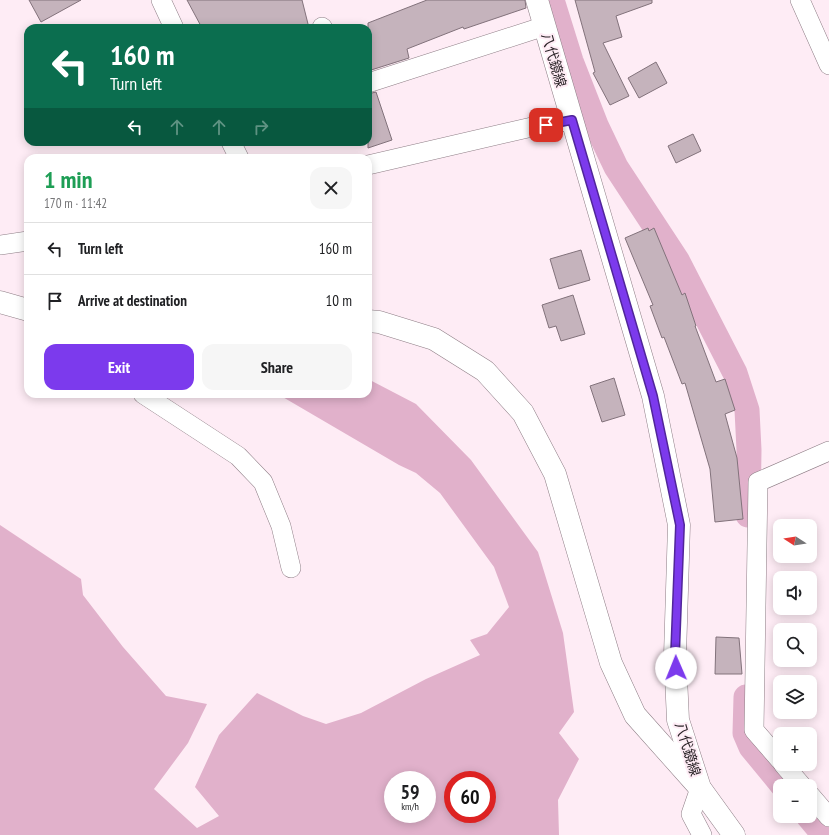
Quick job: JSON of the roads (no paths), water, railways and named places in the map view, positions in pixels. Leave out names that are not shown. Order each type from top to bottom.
[{"type":"main road","name":"八代鏡線","points":[[537,0],[653,396],[680,525],[675,655],[678,720],[700,788],[734,835]]},
{"type":"main road","points":[[0,302],[24,309]]},
{"type":"main road","points":[[372,321],[379,322],[434,339],[485,371],[523,413],[555,474],[610,663],[635,715],[700,788]]},
{"type":"street","points":[[161,0],[172,24]]},
{"type":"street","points":[[800,0],[829,65]]},
{"type":"street","points":[[372,82],[545,26]]},
{"type":"street","points":[[372,164],[532,127],[572,120]]},
{"type":"street","points":[[0,245],[24,242]]},
{"type":"street","points":[[149,398],[238,456],[262,482],[281,526],[292,568]]},
{"type":"street","points":[[773,752],[754,730],[758,482],[829,451]]},
{"type":"street","points":[[789,771],[796,779]]},
{"type":"street","points":[[700,788],[691,814],[702,835]]},
{"type":"street","points":[[817,803],[829,817]]},
{"type":"waterway","points":[[552,0],[571,61],[596,125],[616,167],[677,260],[735,373],[747,410],[749,450],[748,515]]},
{"type":"waterway","points":[[746,697],[745,733],[751,747],[777,779]]},
{"type":"waterway","points":[[814,823],[824,835]]}]
